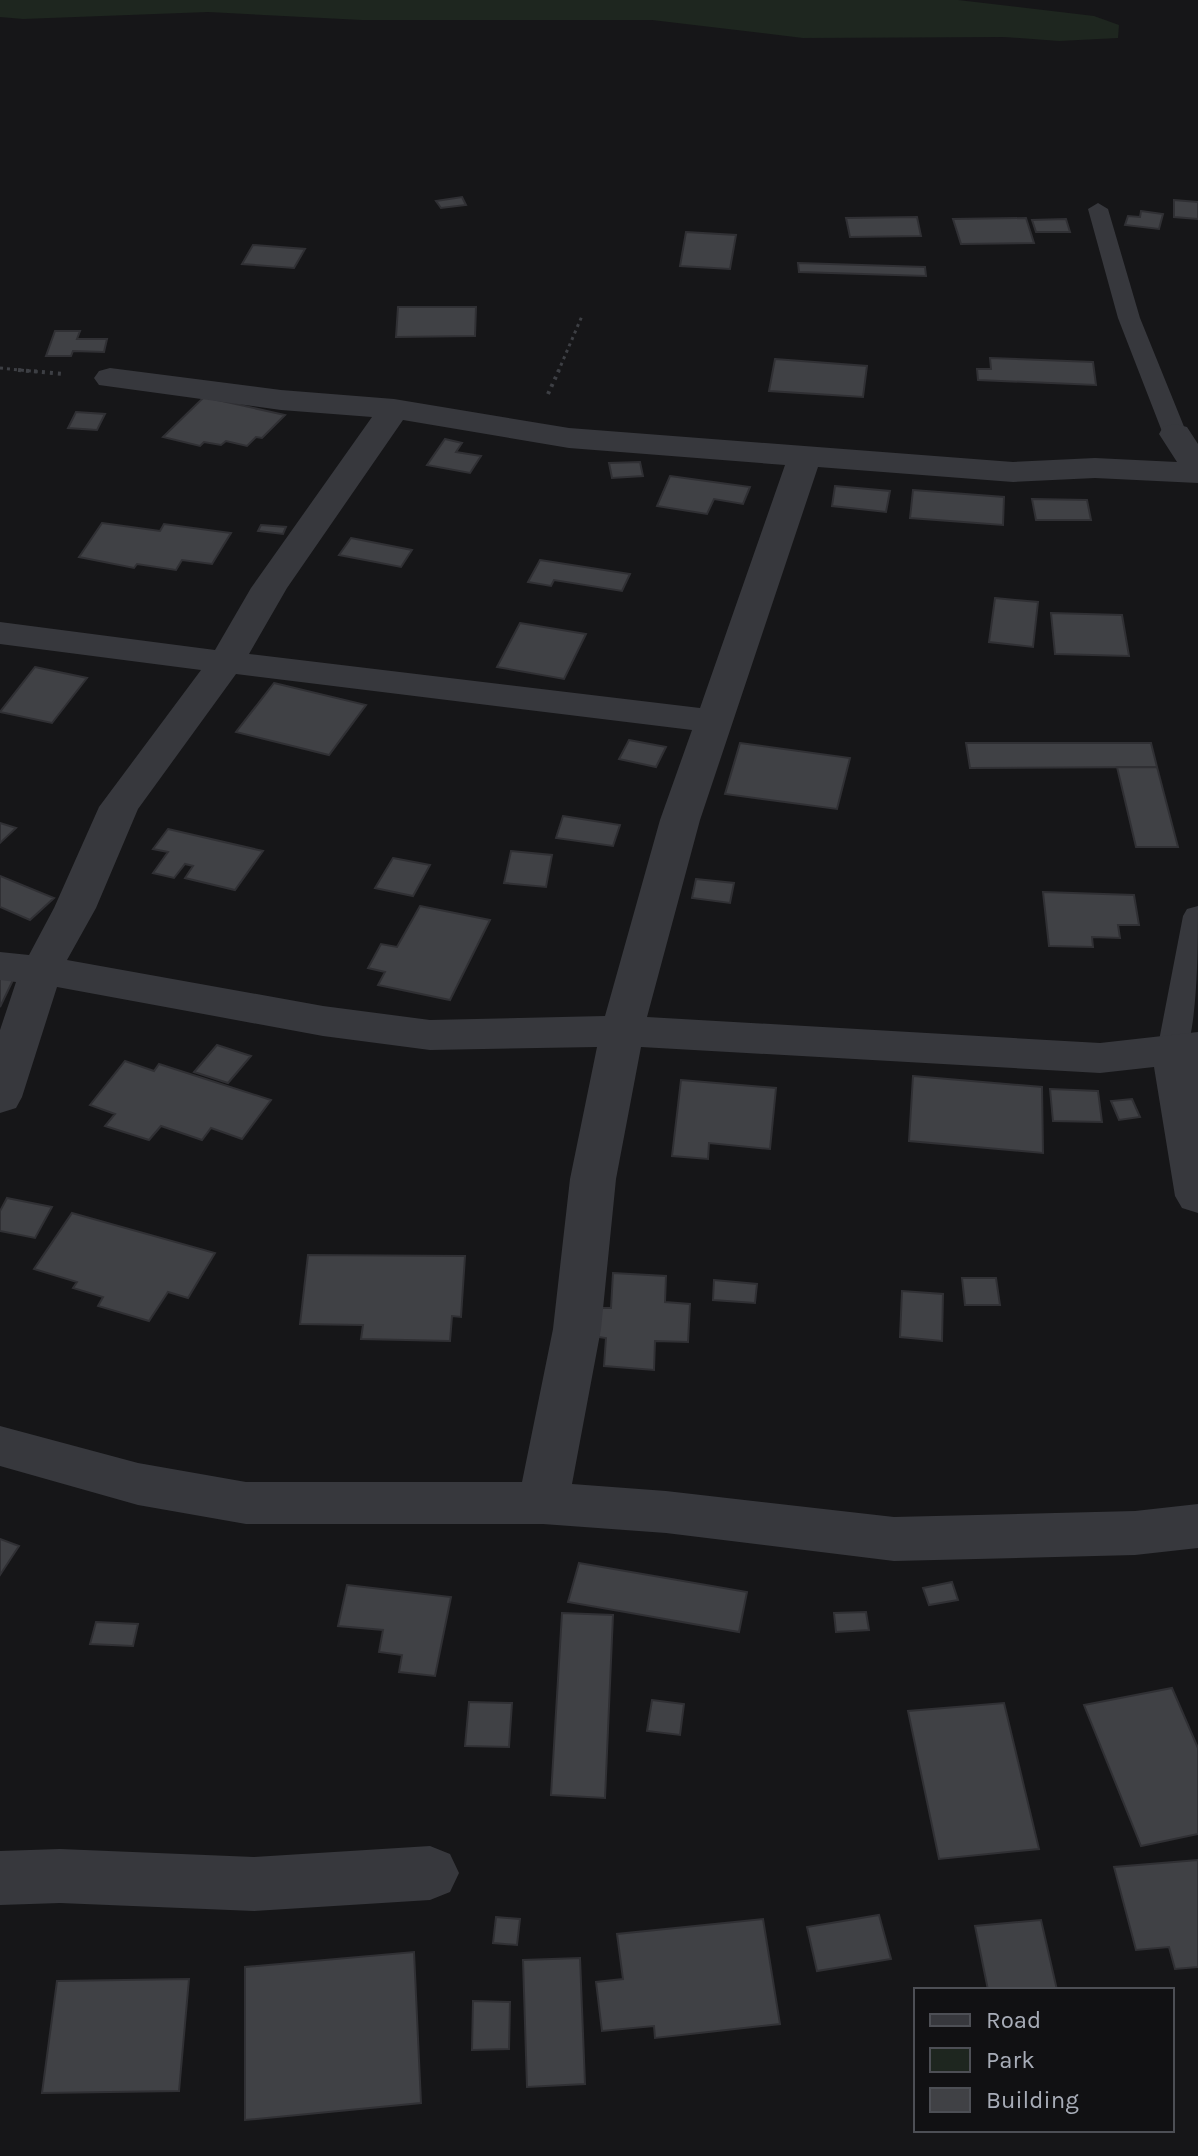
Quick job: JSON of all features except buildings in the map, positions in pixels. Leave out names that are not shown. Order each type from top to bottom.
[{"type":"street","points":[[110,378],[281,400],[394,409],[569,438],[1013,472],[1095,468],[1198,471],[1186,433]]},
{"type":"street","points":[[0,1097],[21,968],[75,908],[119,807],[226,662],[269,588],[394,409]]},
{"type":"street","points":[[543,1503],[577,1329],[593,1179],[622,1031],[680,820],[805,456]]},
{"type":"street","points":[[0,633],[714,721]]},
{"type":"street","points":[[21,968],[323,1021],[430,1035],[622,1031],[1100,1058],[1186,1049],[1198,1196]]},
{"type":"street","points":[[0,1446],[138,1484],[246,1503],[543,1503],[666,1512],[894,1539],[1135,1533],[1198,1526]]},
{"type":"street","points":[[0,1878],[60,1876],[254,1884],[430,1873]]},
{"type":"lane","points":[[1098,209],[1129,318],[1186,433]]},
{"type":"lane","points":[[1186,1049],[1198,916]]},
{"type":"path","points":[[531,432],[582,316]]},
{"type":"path","points":[[0,368],[110,378]]},
{"type":"green space","points":[[0,0],[958,0],[1094,16],[1119,25],[1118,38],[1059,41],[1004,37],[803,38],[652,20],[362,20],[208,12],[23,19],[0,17]]}]
